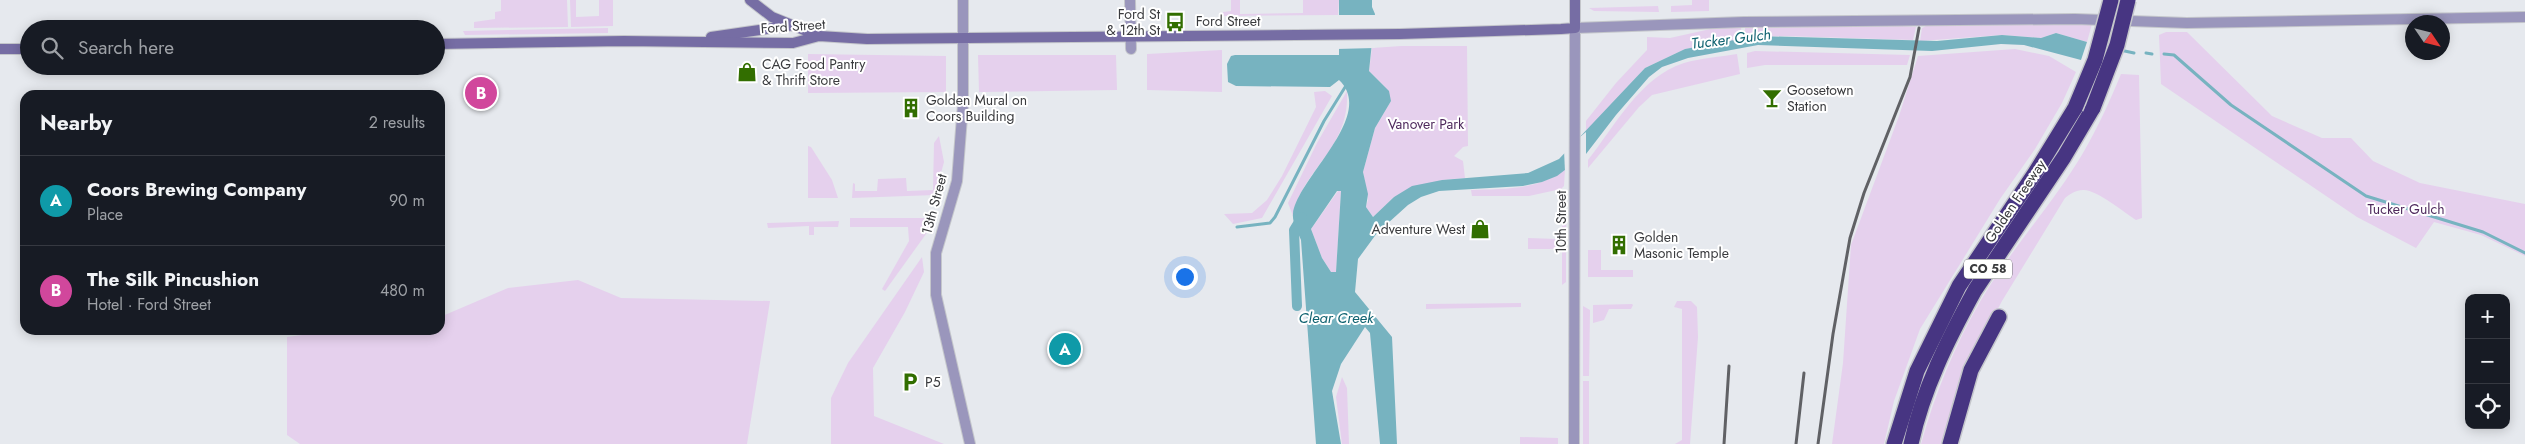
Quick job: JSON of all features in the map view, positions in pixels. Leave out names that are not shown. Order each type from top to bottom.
[{"type":"highway","name":"Golden Freeway","points":[[1894,444],[1917,371],[1959,286],[2035,173],[2075,108],[2095,60],[2111,0]]},
{"type":"highway","name":"Golden Freeway","points":[[1911,444],[1932,375],[1963,312],[1975,290],[2069,150],[2093,108],[2117,45],[2128,0]]},
{"type":"highway","points":[[1950,444],[1971,370],[1999,317]]},
{"type":"main road","points":[[750,0],[772,16],[819,36]]},
{"type":"main road","name":"10th Street","points":[[1575,0],[1575,28]]},
{"type":"main road","points":[[695,41],[794,25]]},
{"type":"main road","name":"Ford Street","points":[[445,44],[695,41],[793,42],[819,36],[867,39],[1388,34],[1575,28]]},
{"type":"main road","points":[[0,49],[20,49]]},
{"type":"street","name":"13th Street","points":[[963,0],[963,104],[957,181],[940,234],[935,262],[936,295],[970,444]]},
{"type":"street","points":[[1130,0],[1130,49]]},
{"type":"street","name":"Ford Street","points":[[1575,28],[1744,22],[2075,19],[2187,23],[2525,17]]},
{"type":"street","name":"10th Street","points":[[1574,444],[1575,28]]},
{"type":"green space","points":[[501,0],[567,0],[568,27],[474,28],[474,22],[495,19],[495,12],[501,11]]},
{"type":"green space","points":[[570,0],[576,0],[576,17],[599,16],[599,0],[613,0],[613,26],[571,27]]},
{"type":"green space","points":[[1231,0],[1240,0],[1240,14],[1303,13],[1303,0],[1339,0],[1338,15],[1223,16],[1223,12],[1231,11]]},
{"type":"green space","points":[[1692,0],[1709,0],[1709,11],[1671,12],[1671,6],[1692,5]]},
{"type":"green space","points":[[1658,6],[1659,12],[1594,11],[1589,8]]},
{"type":"green space","points":[[2092,24],[2087,42],[2056,33],[2041,38],[2002,35],[1920,41],[1922,28],[1926,26]]},
{"type":"green space","points":[[1916,27],[1913,40],[1784,36],[1745,38],[1745,28]]},
{"type":"green space","points":[[608,28],[608,33],[465,35],[463,31]]},
{"type":"green space","points":[[1715,28],[1741,28],[1742,39],[1685,49],[1645,68],[1586,132],[1586,121],[1616,83],[1647,50],[1647,37],[1670,38]]},
{"type":"green space","name":"Tucker Gulch","points":[[2166,32],[2187,32],[2272,116],[2322,138],[2351,138],[2373,161],[2420,183],[2525,204],[2525,256],[2481,235],[2434,222],[2416,248],[2357,217],[2161,84],[2159,35]]},
{"type":"green space","name":"Vanover Park","points":[[1467,46],[1468,146],[1463,147],[1454,156],[1463,161],[1465,178],[1442,180],[1394,197],[1373,217],[1366,207],[1368,200],[1363,172],[1375,128],[1391,101],[1384,86],[1369,71],[1372,48]]},
{"type":"green space","points":[[2015,49],[2049,56],[2076,72],[2062,103],[2035,149],[2000,199],[1920,329],[1894,401],[1884,444],[1832,444],[1843,363],[1851,245],[1899,116],[1918,56]]},
{"type":"green space","points":[[1222,50],[1222,92],[1147,90],[1147,54]]},
{"type":"green space","points":[[1755,51],[1910,55],[1907,65],[1765,65],[1747,68],[1747,53]]},
{"type":"green space","points":[[808,54],[946,56],[946,92],[808,93]]},
{"type":"green space","points":[[1737,54],[1740,74],[1652,95],[1639,107],[1588,168],[1588,160],[1619,118],[1641,91],[1654,79],[1684,63]]},
{"type":"green space","points":[[978,55],[1116,55],[1117,90],[979,92]]},
{"type":"green space","points":[[2121,74],[2139,75],[2142,218],[2136,220],[2103,197],[2089,191],[2078,191],[2065,198],[2002,301],[1972,358],[1947,444],[1921,444],[1946,370],[1981,300],[2083,153],[2104,114]]},
{"type":"green space","points":[[1325,91],[1332,96],[1262,218],[1233,224],[1224,214],[1252,213],[1267,200],[1282,176],[1316,107],[1314,92]]},
{"type":"green space","points":[[1347,91],[1346,111],[1341,129],[1334,144],[1306,184],[1298,199],[1293,216],[1288,203],[1317,143]]},
{"type":"green space","points":[[939,136],[944,162],[935,195],[852,198],[853,183],[855,184],[855,191],[877,191],[878,179],[906,178],[907,191],[933,190],[934,143]]},
{"type":"green space","points":[[808,146],[811,147],[832,180],[838,198],[808,198]]},
{"type":"green space","points":[[1565,169],[1564,186],[1561,189],[1529,196],[1472,196],[1471,190],[1532,185],[1555,176]]},
{"type":"green space","points":[[1338,191],[1341,191],[1336,273],[1331,272],[1322,258],[1311,229]]},
{"type":"green space","points":[[1562,207],[1566,211],[1566,282],[1562,285]]},
{"type":"green space","points":[[850,218],[933,218],[931,227],[885,291],[882,289],[909,241],[908,227],[850,227]]},
{"type":"green space","points":[[839,221],[838,227],[814,227],[814,235],[809,235],[809,226],[768,228],[767,223]]},
{"type":"green space","points":[[1528,238],[1558,239],[1558,249],[1528,249]]},
{"type":"green space","points":[[1588,250],[1601,250],[1601,270],[1633,270],[1633,277],[1588,277]]},
{"type":"green space","points":[[922,257],[924,272],[905,312],[873,368],[874,416],[944,444],[831,444],[831,398],[848,363]]},
{"type":"green space","points":[[578,280],[621,298],[770,301],[747,444],[300,444],[287,435],[287,337],[302,335],[445,335],[445,315],[508,288]]},
{"type":"green space","points":[[1677,301],[1691,301],[1697,307],[1698,337],[1690,444],[1675,444],[1682,440],[1682,309],[1674,307]]},
{"type":"green space","points":[[1521,303],[1521,307],[1426,309],[1426,304]]},
{"type":"green space","points":[[1593,305],[1633,305],[1631,309],[1609,309],[1604,320],[1593,323]]},
{"type":"green space","points":[[1583,306],[1590,310],[1589,376],[1583,376]]},
{"type":"green space","points":[[1342,377],[1347,388],[1349,444],[1342,444],[1336,397]]},
{"type":"green space","points":[[1583,381],[1589,381],[1589,444],[1583,444]]},
{"type":"green space","points":[[1520,437],[1558,438],[1558,444],[1520,444]]},
{"type":"water","name":"Clear Creek","points":[[1339,0],[1372,0],[1375,14],[1369,71],[1389,91],[1391,101],[1375,128],[1363,172],[1368,194],[1366,207],[1373,217],[1394,197],[1412,186],[1442,180],[1528,173],[1559,159],[1645,68],[1685,49],[1756,36],[1937,41],[2002,35],[2041,38],[2056,33],[2087,42],[2081,60],[2024,45],[2001,44],[1932,51],[1758,45],[1688,58],[1662,67],[1649,77],[1586,154],[1557,176],[1542,182],[1523,186],[1439,191],[1421,197],[1408,205],[1377,233],[1358,259],[1355,292],[1392,337],[1397,444],[1380,444],[1370,333],[1365,327],[1341,364],[1332,391],[1341,444],[1316,444],[1301,240],[1294,224],[1293,214],[1298,199],[1307,183],[1342,129],[1348,111],[1348,95],[1339,80],[1330,87],[1236,86],[1228,82],[1227,64],[1231,56],[1235,55],[1339,55]],"holes":[[[1337,191],[1341,191],[1336,272],[1331,272],[1322,258],[1311,229]]]},
{"type":"pier","points":[[1336,15],[1378,15],[1375,48],[1336,49]]},
{"type":"pier","points":[[1586,132],[1586,157],[1565,172],[1564,150]]},
{"type":"waterway","name":"Tucker Gulch","points":[[2120,50],[2134,53]]},
{"type":"waterway","name":"Tucker Gulch","points":[[2146,53],[2152,54]]},
{"type":"waterway","name":"Tucker Gulch","points":[[2164,54],[2174,55],[2231,105],[2366,196],[2483,232],[2525,253]]},
{"type":"waterway","points":[[1237,227],[1270,223],[1275,217],[1324,121],[1347,84]]},
{"type":"waterway","name":"Clear Creek","points":[[1297,306],[1294,230],[1302,217]]},
{"type":"railway","points":[[1818,444],[1833,334],[1850,238],[1864,193],[1910,77],[1919,28]]},
{"type":"railway","points":[[1724,444],[1729,366]]},
{"type":"railway","points":[[1796,444],[1804,373]]},
{"type":"place","name":"Ford St & 12th St","points":[[1175,22]]},
{"type":"place","name":"CAG Food Pantry & Thrift Store","points":[[747,72]]},
{"type":"place","name":"The Silk Pincushion","points":[[481,93]]},
{"type":"place","name":"Goosetown Station","points":[[1772,98]]},
{"type":"place","name":"Golden Mural on Coors Building","points":[[911,108]]},
{"type":"place","name":"Adventure West","points":[[1480,229]]},
{"type":"place","name":"Golden Masonic Temple","points":[[1619,245]]},
{"type":"place","name":"Coors Brewing Company","points":[[1065,349]]},
{"type":"place","name":"P5","points":[[910,382]]}]
